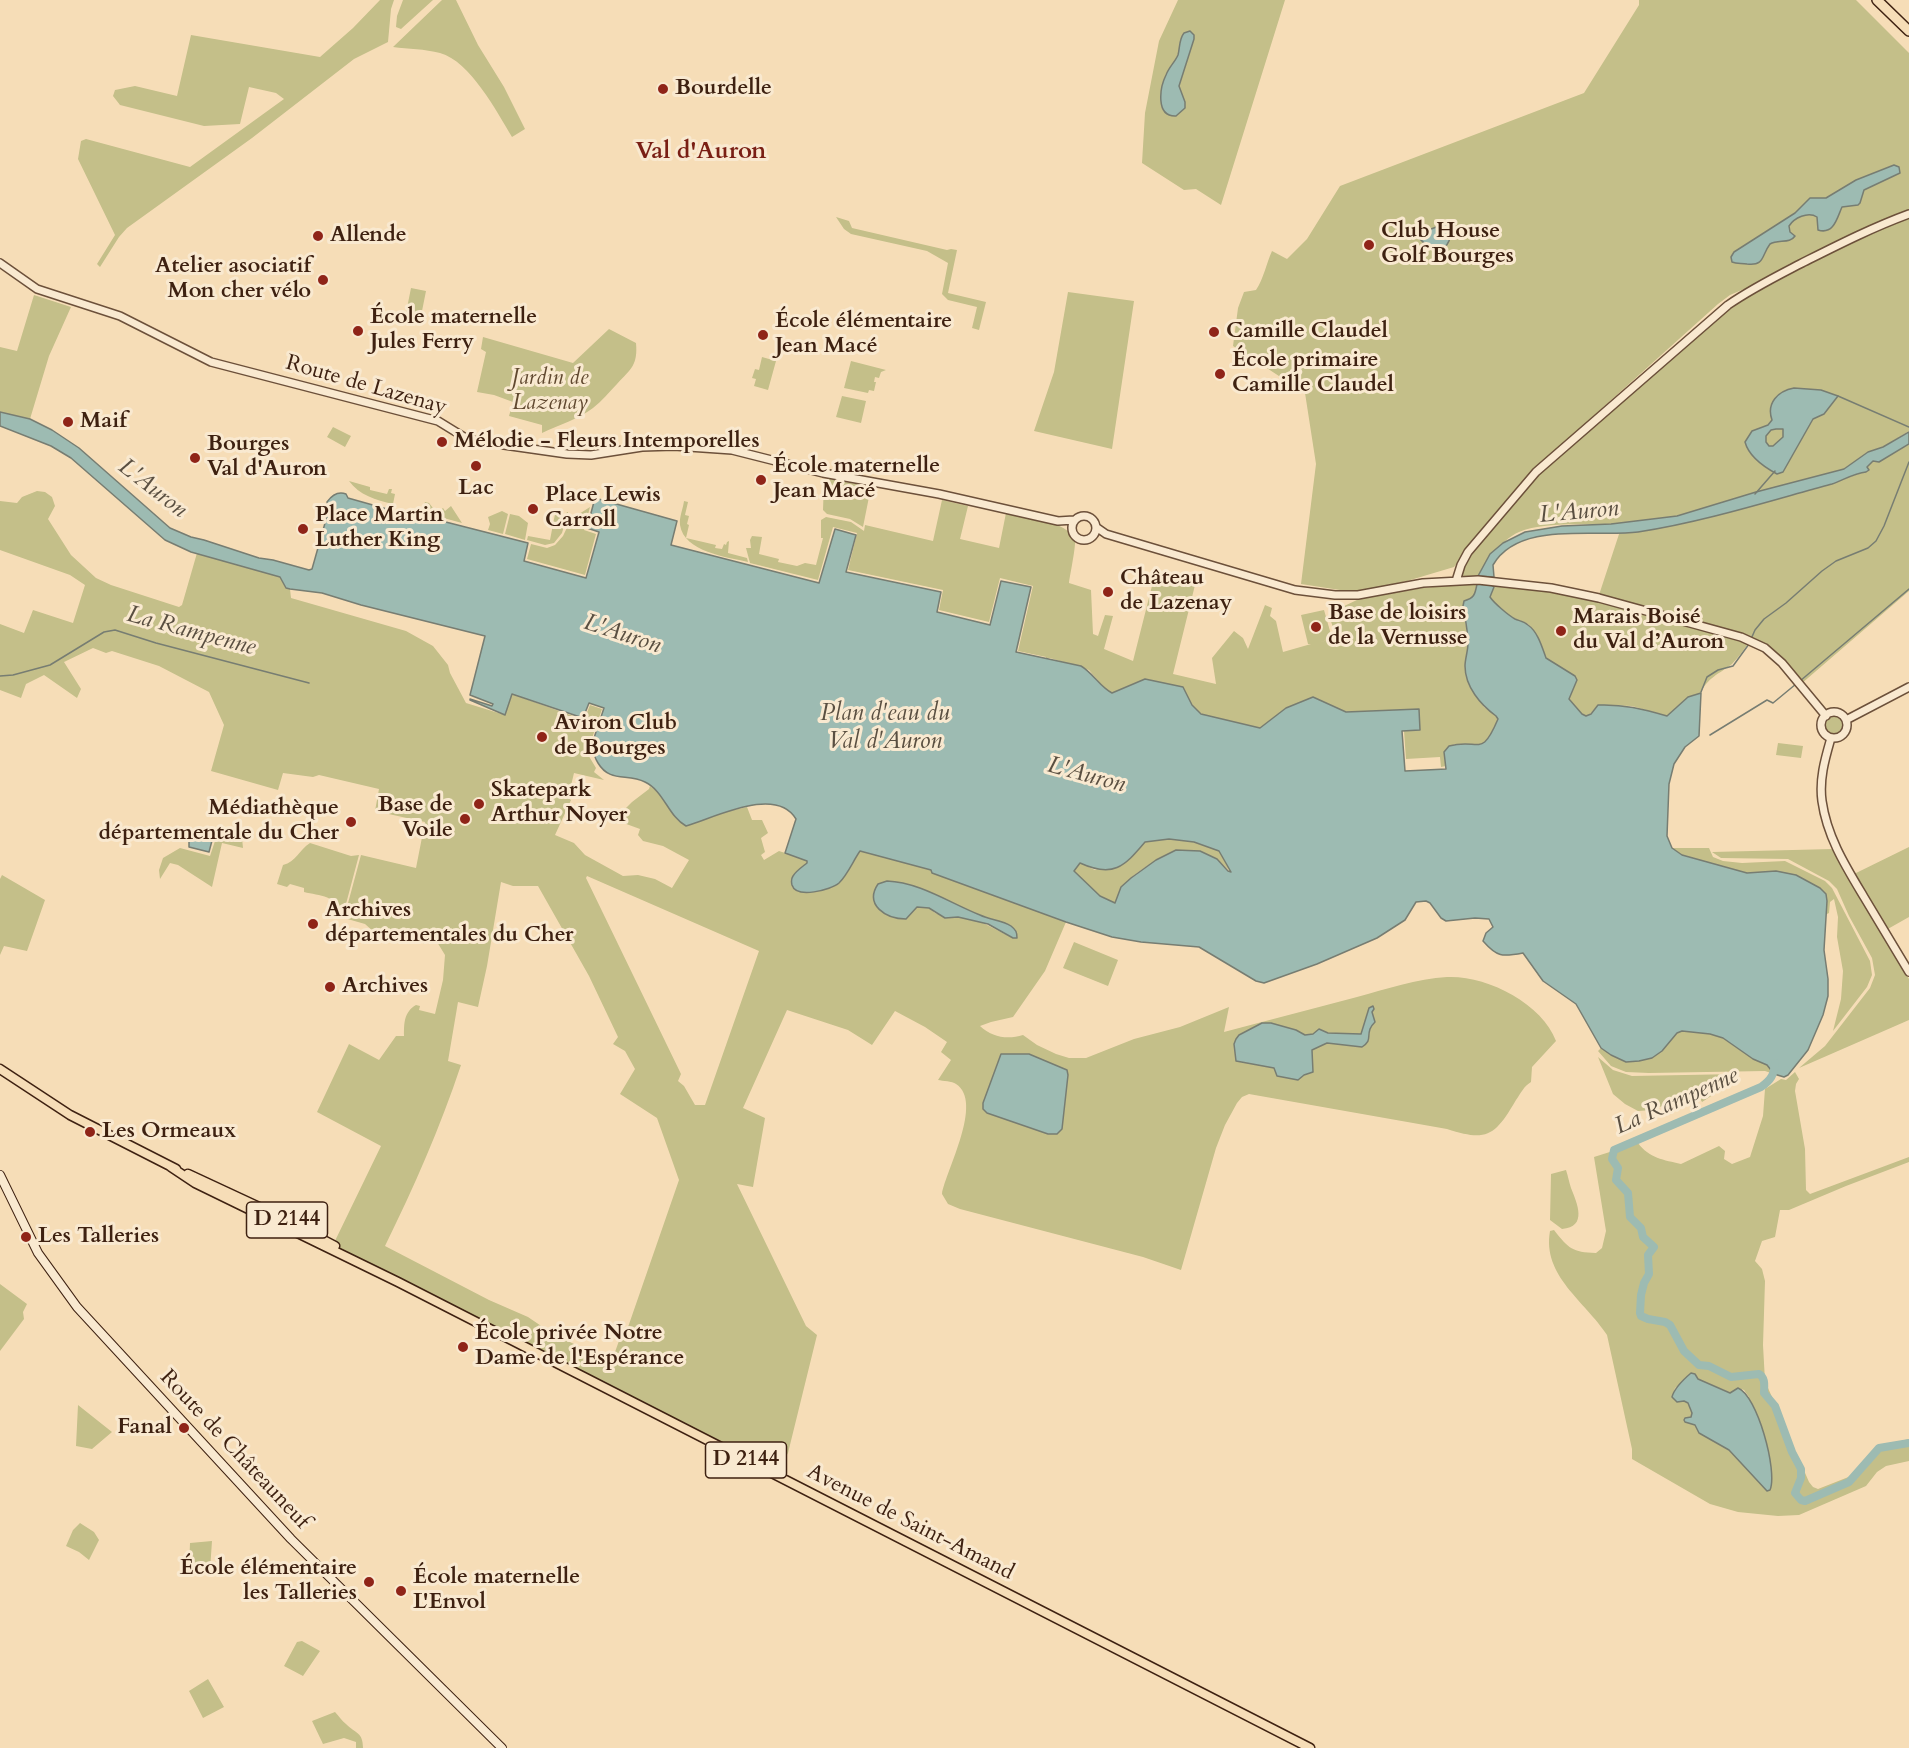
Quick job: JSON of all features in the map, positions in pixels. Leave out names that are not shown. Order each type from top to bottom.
[{"type":"highway","points":[[1877,0],[1909,31]]},
{"type":"main road","name":"Avenue de Saint-Amand","points":[[0,1069],[70,1115],[171,1167],[191,1181],[300,1231],[1310,1748]]},
{"type":"main road","name":"Route de Châteauneuf","points":[[0,1174],[38,1252],[77,1306],[291,1539],[502,1748]]},
{"type":"street","points":[[1456,580],[1468,552],[1536,472],[1728,305],[1747,292],[1833,247],[1872,228],[1909,214]]},
{"type":"street","name":"Route de Lazenay","points":[[0,263],[37,289],[120,316],[211,362],[438,421],[464,437],[488,443],[591,455],[642,447],[674,446],[732,450],[823,473],[939,494],[1058,521],[1074,520]]},
{"type":"street","points":[[1093,536],[1096,527],[1094,520],[1086,515],[1074,520],[1071,530],[1080,540],[1106,534]]},
{"type":"street","name":"Route de Lazenay","points":[[1058,521],[1071,530]]},
{"type":"street","points":[[1096,527],[1106,534],[1295,590],[1316,593],[1358,595],[1423,583],[1478,580],[1551,588],[1599,598],[1741,637],[1765,648],[1780,660],[1826,716]]},
{"type":"street","points":[[1846,720],[1909,687]]},
{"type":"street","points":[[1837,712],[1846,720],[1847,727],[1844,734],[1838,738],[1827,736],[1821,724],[1826,716],[1837,712]]},
{"type":"street","points":[[1831,738],[1822,780],[1822,800],[1826,824],[1847,868],[1909,972]]},
{"type":"green space","points":[[380,0],[394,0],[388,42],[354,59],[252,138],[127,228],[100,267],[97,264],[115,235],[78,159],[81,141],[86,139],[190,167],[284,99],[276,93],[249,87],[240,124],[204,126],[120,105],[113,96],[115,90],[135,86],[177,96],[191,35],[320,57]]},
{"type":"green space","points":[[403,0],[433,0],[401,29],[396,27]]},
{"type":"green space","points":[[442,0],[456,0],[478,45],[504,87],[525,129],[512,137],[482,89],[462,66],[440,53],[393,47]]},
{"type":"green space","points":[[1178,0],[1285,0],[1221,205],[1196,189],[1184,190],[1142,163],[1145,113],[1159,41]]},
{"type":"green space","points":[[1639,0],[1856,0],[1909,53],[1909,431],[1883,447],[1868,452],[1844,469],[1826,474],[1839,481],[1866,471],[1873,461],[1879,462],[1909,444],[1909,591],[1801,684],[1780,660],[1750,641],[1735,661],[1710,680],[1701,693],[1688,697],[1667,716],[1632,706],[1598,705],[1586,716],[1569,699],[1577,680],[1546,658],[1537,635],[1528,624],[1512,617],[1492,600],[1491,585],[1494,581],[1598,598],[1622,525],[1542,526],[1519,532],[1505,541],[1476,580],[1456,581],[1461,565],[1536,472],[1746,291],[1744,289],[1730,295],[1718,304],[1531,472],[1454,567],[1407,581],[1353,592],[1301,584],[1316,464],[1305,393],[1233,346],[1238,308],[1244,292],[1256,290],[1272,251],[1287,259],[1307,239],[1340,186],[1584,93],[1639,5]],"holes":[[[1794,388],[1821,390],[1837,396],[1824,414],[1813,419],[1783,472],[1777,474],[1752,431],[1768,425]]]},
{"type":"green space","points":[[836,217],[849,221],[852,228],[947,250],[957,250],[948,293],[986,302],[979,330],[972,328],[977,307],[948,300],[942,294],[948,263],[927,251],[851,234],[844,229]]},
{"type":"green space","points":[[411,288],[426,291],[421,316],[406,313]]},
{"type":"green space","points":[[1068,292],[1134,301],[1112,449],[1034,431],[1054,372]]},
{"type":"green space","points":[[34,295],[71,307],[49,356],[30,419],[0,412],[0,347],[17,351]]},
{"type":"green space","name":"Jardin de Lazenay","points":[[609,329],[636,343],[635,362],[593,408],[575,419],[542,433],[542,425],[509,416],[513,402],[477,392],[486,352],[481,349],[483,337],[573,363]]},
{"type":"green space","points":[[762,357],[776,361],[768,390],[754,386],[756,379],[752,378],[755,369],[759,370]]},
{"type":"green space","points":[[851,361],[886,370],[881,372],[879,378],[875,377],[874,391],[869,390],[868,393],[844,388]]},
{"type":"green space","points":[[842,396],[866,401],[861,423],[836,417]]},
{"type":"green space","points":[[333,427],[351,436],[345,447],[327,437]]},
{"type":"green space","points":[[1784,429],[1783,437],[1773,446],[1769,446],[1766,436],[1771,430]]},
{"type":"green space","points":[[830,479],[871,487],[863,527],[850,519],[827,514],[823,510],[824,481]]},
{"type":"green space","points":[[349,481],[387,494],[389,489],[392,489],[391,493],[395,494],[393,504],[374,499]]},
{"type":"green space","points":[[37,491],[45,492],[52,497],[55,506],[48,519],[71,555],[96,578],[111,585],[179,607],[182,605],[197,553],[281,577],[286,588],[290,589],[291,598],[406,631],[433,646],[448,665],[466,703],[505,715],[512,694],[584,720],[590,705],[602,709],[587,753],[596,768],[594,772],[604,780],[574,773],[568,798],[571,800],[555,835],[574,843],[585,855],[623,876],[638,875],[655,879],[672,888],[689,860],[663,846],[643,841],[638,835],[640,829],[618,821],[616,824],[612,822],[650,786],[660,794],[725,812],[747,807],[752,820],[762,820],[768,833],[761,838],[765,852],[761,855],[764,860],[779,851],[807,860],[807,863],[793,877],[793,888],[815,892],[825,889],[841,878],[860,851],[931,870],[932,873],[1066,922],[1045,971],[1013,1017],[980,1026],[995,1035],[1011,1037],[1023,1035],[1056,1054],[1069,1058],[1086,1058],[1134,1039],[1180,1027],[1229,1007],[1224,1032],[1402,985],[1447,977],[1479,981],[1511,994],[1539,1015],[1549,1027],[1556,1041],[1532,1067],[1531,1082],[1502,1122],[1489,1133],[1481,1135],[1249,1094],[1242,1097],[1225,1125],[1216,1148],[1181,1270],[1143,1257],[948,1204],[942,1194],[961,1137],[966,1105],[964,1093],[956,1084],[938,1080],[951,1060],[941,1052],[947,1042],[895,1011],[872,1045],[848,1030],[787,1010],[743,1108],[765,1118],[753,1187],[737,1184],[806,1326],[817,1335],[788,1453],[776,1474],[333,1245],[381,1146],[317,1112],[349,1044],[379,1060],[396,1036],[404,1036],[406,1018],[412,1008],[416,1005],[420,1006],[419,1010],[435,1014],[443,980],[445,955],[434,937],[423,944],[423,941],[403,935],[384,936],[374,932],[365,924],[344,918],[361,855],[416,868],[425,822],[375,811],[379,789],[319,775],[313,777],[283,773],[278,790],[211,771],[224,725],[209,692],[159,666],[112,651],[106,653],[93,648],[64,662],[81,689],[77,698],[44,675],[26,684],[21,698],[0,690],[0,624],[24,633],[33,610],[73,623],[85,585],[70,575],[0,550],[0,501],[17,503],[22,497]],"holes":[[[587,876],[759,951],[705,1105],[695,1105],[684,1086],[678,1081],[681,1074]],[[887,881],[908,884],[979,915],[999,921],[1013,938],[981,922],[958,917],[950,918],[923,906],[913,910]],[[501,882],[513,886],[538,886],[589,976],[618,1037],[613,1044],[625,1051],[635,1069],[620,1094],[657,1118],[679,1180],[627,1330],[620,1338],[610,1366],[594,1357],[595,1354],[553,1334],[528,1317],[489,1300],[385,1246],[426,1157],[461,1065],[448,1061],[458,1002],[478,1007]]]},
{"type":"green space","points":[[942,500],[968,506],[960,539],[999,548],[1006,513],[1045,521],[1064,528],[1075,540],[1069,583],[1091,590],[1093,634],[1098,636],[1105,615],[1113,616],[1104,649],[1133,661],[1155,574],[1160,576],[1162,571],[1182,579],[1196,581],[1173,674],[1216,684],[1212,658],[1234,631],[1243,638],[1248,649],[1265,605],[1272,608],[1270,616],[1276,621],[1283,652],[1311,644],[1308,644],[1301,615],[1324,610],[1332,638],[1321,642],[1336,637],[1329,611],[1359,599],[1423,588],[1476,583],[1474,595],[1464,601],[1463,606],[1468,640],[1468,655],[1465,664],[1467,678],[1484,707],[1498,719],[1490,736],[1482,743],[1454,744],[1446,760],[1446,766],[1441,767],[1440,757],[1406,759],[1404,731],[1420,730],[1419,709],[1346,712],[1313,697],[1260,728],[1203,715],[1193,705],[1183,687],[1112,693],[1106,690],[1089,670],[1018,651],[1033,586],[1000,578],[989,622],[939,610],[943,590],[848,570],[857,533],[833,527],[818,580],[750,563],[746,548],[751,548],[752,536],[762,537],[759,554],[779,559],[778,562],[797,566],[805,563],[816,565],[823,538],[821,538],[821,520],[826,517],[851,522],[864,531],[865,525],[933,541]]},
{"type":"green space","points":[[684,501],[688,502],[685,515],[689,516],[686,538],[680,525]]},
{"type":"green space","points":[[425,502],[429,503],[437,513],[451,506],[462,523],[429,514],[423,507]]},
{"type":"green space","points":[[590,507],[584,530],[596,534],[585,575],[527,559],[531,544],[547,548],[555,545],[563,536],[571,519]]},
{"type":"green space","points":[[502,511],[508,514],[503,534],[488,530],[490,524],[488,517]]},
{"type":"green space","points":[[567,512],[562,533],[554,543],[545,545],[527,540],[528,536],[550,540],[555,514],[565,517]]},
{"type":"green space","points":[[510,514],[519,516],[528,523],[525,540],[505,534]]},
{"type":"green space","points":[[687,538],[716,545],[715,548],[722,549],[729,541],[728,553],[747,558],[748,562],[708,552]]},
{"type":"green space","points":[[1831,716],[1839,716],[1845,722],[1845,730],[1839,736],[1831,736],[1825,730],[1825,722]]},
{"type":"green space","points":[[1778,743],[1803,746],[1801,758],[1776,755]]},
{"type":"green space","points":[[217,835],[242,838],[243,848],[222,843],[212,887],[178,865],[170,863],[160,879],[159,870],[163,858],[180,848],[210,856]]},
{"type":"green space","points":[[1169,839],[1194,842],[1219,851],[1232,873],[1217,859],[1176,850],[1128,880],[1120,890],[1115,904],[1100,896],[1074,871],[1080,863],[1095,870],[1136,853],[1145,841]]},
{"type":"green space","points":[[310,843],[351,856],[359,855],[342,919],[332,900],[304,892],[304,888],[290,884],[287,887],[277,884],[283,865],[291,861]]},
{"type":"green space","points":[[1909,847],[1909,917],[1886,930],[1854,874]]},
{"type":"green space","points":[[1672,848],[1709,848],[1713,857],[1723,861],[1742,863],[1785,861],[1825,881],[1832,888],[1870,961],[1872,975],[1867,987],[1833,1031],[1841,999],[1843,971],[1834,899],[1830,902],[1827,914],[1826,894],[1796,875],[1776,871],[1747,873],[1682,855]]},
{"type":"green space","points":[[1833,849],[1909,979],[1909,1020],[1799,1068],[1825,1046],[1870,988],[1875,975],[1872,958],[1837,889],[1829,881],[1788,859],[1721,858],[1712,852]]},
{"type":"green space","points":[[2,875],[45,900],[27,951],[4,946],[0,955],[0,879]]},
{"type":"green space","points":[[1074,942],[1118,960],[1108,986],[1063,968]]},
{"type":"green space","points":[[1682,1031],[1723,1038],[1753,1059],[1767,1065],[1774,1074],[1765,1071],[1626,1072],[1611,1066],[1598,1051],[1601,1048],[1611,1055],[1652,1058],[1662,1051],[1677,1033]]},
{"type":"green space","points":[[1598,1057],[1613,1070],[1632,1076],[1738,1074],[1733,1082],[1702,1102],[1698,1095],[1652,1110],[1638,1111],[1613,1094]]},
{"type":"green space","points":[[1795,1072],[1799,1079],[1795,1091],[1805,1149],[1806,1190],[1810,1194],[1909,1157],[1909,1162],[1789,1210],[1780,1210],[1775,1237],[1762,1241],[1755,1261],[1762,1269],[1765,1281],[1763,1345],[1765,1381],[1813,1487],[1818,1489],[1851,1476],[1874,1454],[1889,1444],[1909,1439],[1909,1461],[1886,1466],[1877,1472],[1866,1486],[1799,1515],[1778,1516],[1738,1512],[1710,1504],[1632,1459],[1632,1449],[1607,1335],[1559,1275],[1552,1261],[1549,1247],[1550,1231],[1554,1230],[1568,1245],[1581,1252],[1596,1253],[1602,1248],[1606,1231],[1594,1157],[1638,1143],[1652,1155],[1681,1164],[1719,1146],[1725,1151],[1724,1159],[1732,1164],[1750,1157],[1763,1116],[1765,1089],[1781,1079],[1786,1080]],"holes":[[[1695,1374],[1698,1379],[1731,1393],[1738,1388],[1744,1390],[1749,1397],[1767,1491],[1729,1450],[1700,1433],[1698,1427],[1691,1423],[1692,1413],[1688,1403],[1672,1397],[1675,1388]]]},
{"type":"green space","points":[[1566,1170],[1578,1207],[1578,1219],[1575,1224],[1562,1229],[1550,1220],[1551,1174]]},
{"type":"green space","points":[[0,1284],[27,1304],[23,1312],[24,1319],[0,1351]]},
{"type":"green space","points":[[78,1405],[112,1432],[92,1449],[76,1446]]},
{"type":"green space","points":[[80,1523],[94,1532],[99,1540],[89,1560],[66,1546],[73,1530]]},
{"type":"green space","points":[[212,1541],[210,1570],[189,1568],[190,1543]]},
{"type":"green space","points":[[302,1641],[320,1651],[303,1676],[284,1666],[297,1642]]},
{"type":"green space","points":[[208,1679],[224,1707],[203,1718],[189,1691]]},
{"type":"green space","points":[[335,1712],[360,1736],[363,1748],[356,1748],[356,1742],[344,1738],[323,1744],[312,1721]]},
{"type":"water","points":[[1190,31],[1194,39],[1179,86],[1185,108],[1176,116],[1169,115],[1162,107],[1162,87],[1167,72],[1178,55],[1182,35]]},
{"type":"water","points":[[1894,165],[1899,167],[1900,173],[1864,190],[1858,205],[1842,207],[1834,224],[1828,230],[1818,230],[1817,217],[1801,216],[1789,226],[1790,232],[1795,236],[1787,241],[1770,244],[1760,262],[1753,264],[1732,262],[1731,257],[1734,252],[1795,213],[1810,198],[1826,198],[1856,180]]},
{"type":"water","points":[[1447,223],[1452,225],[1452,232],[1442,250],[1433,250],[1420,239],[1423,232]]},
{"type":"water","points":[[1794,388],[1821,390],[1838,396],[1824,414],[1813,419],[1783,472],[1777,474],[1753,457],[1745,442],[1752,431],[1768,425],[1772,420],[1772,403],[1778,395]],"holes":[[[1783,429],[1783,437],[1773,446],[1769,446],[1766,436],[1771,430]]]},
{"type":"water","name":"Plan d'eau du Val d'Auron","points":[[0,412],[30,419],[52,430],[79,448],[170,528],[191,537],[259,558],[309,570],[312,569],[329,509],[327,502],[338,493],[346,494],[348,498],[433,522],[434,519],[528,543],[524,561],[586,578],[599,532],[587,528],[595,498],[677,521],[671,545],[819,583],[835,529],[856,535],[846,572],[941,592],[937,612],[990,625],[1001,581],[1031,587],[1016,652],[1081,666],[1112,693],[1145,679],[1183,687],[1192,705],[1201,714],[1260,728],[1286,708],[1313,697],[1346,712],[1419,709],[1420,730],[1402,731],[1405,771],[1446,769],[1444,752],[1449,746],[1483,743],[1488,739],[1498,719],[1475,695],[1468,681],[1465,666],[1468,643],[1464,601],[1474,596],[1477,584],[1491,585],[1494,587],[1490,597],[1501,609],[1531,628],[1546,658],[1575,676],[1577,680],[1569,699],[1582,714],[1586,716],[1591,714],[1598,705],[1616,705],[1667,716],[1688,697],[1701,693],[1699,736],[1685,747],[1674,764],[1669,784],[1667,836],[1672,848],[1682,855],[1747,873],[1776,871],[1796,875],[1820,888],[1826,894],[1824,950],[1828,996],[1823,1015],[1808,1050],[1784,1077],[1774,1074],[1767,1065],[1753,1059],[1723,1038],[1682,1031],[1677,1033],[1662,1051],[1652,1058],[1626,1062],[1601,1048],[1576,1004],[1543,981],[1523,953],[1510,955],[1496,953],[1483,941],[1486,933],[1493,927],[1489,919],[1446,921],[1426,901],[1416,902],[1405,920],[1377,938],[1317,964],[1264,983],[1256,981],[1199,947],[1112,937],[932,873],[931,870],[860,851],[848,872],[835,886],[814,892],[800,892],[792,885],[792,879],[807,861],[785,853],[796,819],[787,809],[760,804],[728,811],[686,826],[680,822],[651,786],[638,779],[608,773],[598,763],[595,750],[591,747],[604,708],[589,703],[583,718],[512,694],[505,715],[470,700],[492,706],[493,704],[470,695],[485,636],[322,593],[286,588],[280,577],[191,552],[165,540],[71,458],[51,446],[0,426]],"holes":[[[1169,839],[1194,842],[1219,851],[1231,872],[1217,859],[1200,851],[1176,850],[1156,860],[1131,878],[1121,887],[1115,903],[1100,896],[1074,871],[1080,863],[1101,870],[1117,868],[1131,858],[1145,842]]]},
{"type":"water","points":[[1909,432],[1909,444],[1879,462],[1873,461],[1867,467],[1869,470],[1866,472],[1832,484],[1724,514],[1638,532],[1539,536],[1505,551],[1493,565],[1494,577],[1478,576],[1490,554],[1503,543],[1525,532],[1562,526],[1611,524],[1677,516],[1844,469],[1868,452],[1883,447]]},
{"type":"water","points":[[203,831],[214,833],[209,852],[189,847],[189,842]]},
{"type":"water","points":[[887,881],[923,889],[984,917],[1007,924],[1015,930],[1017,938],[988,924],[958,917],[945,918],[929,908],[917,907],[906,919],[891,916],[879,909],[874,898],[878,884]]},
{"type":"water","points":[[1373,1006],[1375,1022],[1370,1028],[1365,1045],[1362,1047],[1327,1043],[1312,1050],[1313,1072],[1298,1080],[1277,1076],[1274,1068],[1236,1061],[1234,1044],[1236,1039],[1239,1035],[1262,1023],[1271,1023],[1305,1035],[1313,1034],[1319,1029],[1328,1033],[1361,1034],[1369,1008]]},
{"type":"water","points":[[1001,1054],[1029,1054],[1067,1070],[1062,1129],[1057,1134],[1048,1134],[987,1113],[983,1109],[983,1103]]},
{"type":"water","points":[[1691,1373],[1695,1374],[1698,1379],[1730,1393],[1738,1388],[1752,1404],[1759,1418],[1768,1451],[1772,1480],[1770,1490],[1767,1491],[1729,1450],[1699,1433],[1695,1425],[1685,1422],[1685,1418],[1691,1417],[1692,1413],[1688,1403],[1677,1402],[1672,1397],[1677,1387]]},
{"type":"waterway","points":[[1838,396],[1909,427]]},
{"type":"waterway","points":[[1751,639],[1764,619],[1822,571],[1836,561],[1868,548],[1876,541],[1909,462]]},
{"type":"waterway","points":[[1755,494],[1775,471]]},
{"type":"waterway","points":[[1800,681],[1909,589]]},
{"type":"waterway","name":"La Rampenne","points":[[0,676],[13,675],[50,665],[104,632],[115,630],[309,683]]},
{"type":"waterway","points":[[1701,692],[1707,677],[1718,670],[1733,666],[1749,644]]},
{"type":"waterway","points":[[1710,735],[1767,700],[1773,703],[1796,684]]},
{"type":"waterway","name":"La Rampenne","points":[[1775,1063],[1771,1077],[1761,1087],[1614,1150],[1612,1159],[1618,1168],[1616,1180],[1628,1193],[1630,1217],[1641,1228],[1643,1237],[1654,1247],[1648,1255],[1649,1274],[1641,1295],[1641,1316],[1670,1325],[1684,1351],[1699,1365],[1709,1366],[1731,1377],[1759,1374],[1763,1378],[1764,1393],[1775,1406],[1792,1452],[1801,1469],[1801,1478],[1795,1493],[1801,1500],[1805,1501],[1849,1482],[1879,1448],[1909,1443]]},
{"type":"place","name":"Bourdelle","points":[[663,89]]},
{"type":"place","name":"Allende","points":[[318,236]]},
{"type":"place","name":"Club House Golf Bourges","points":[[1369,245]]},
{"type":"place","name":"Atelier asociatif Mon cher vélo","points":[[323,280]]},
{"type":"place","name":"École maternelle Jules Ferry","points":[[358,331]]},
{"type":"place","name":"Camille Claudel","points":[[1214,332]]},
{"type":"place","name":"École élémentaire Jean Macé","points":[[763,335]]},
{"type":"place","name":"École primaire Camille Claudel","points":[[1220,374]]},
{"type":"place","name":"Maif","points":[[68,422]]},
{"type":"place","name":"Mélodie - Fleurs Intemporelles","points":[[442,442]]},
{"type":"place","name":"Bourges Val d'Auron","points":[[195,458]]},
{"type":"place","name":"Lac","points":[[476,466]]},
{"type":"place","name":"École maternelle Jean Macé","points":[[761,480]]},
{"type":"place","name":"Place Lewis Carroll","points":[[533,509]]},
{"type":"place","name":"Place Martin Luther King","points":[[303,529]]},
{"type":"place","name":"Château de Lazenay","points":[[1108,592]]},
{"type":"place","name":"Base de loisirs de la Vernusse","points":[[1316,627]]},
{"type":"place","name":"Marais Boisé du Val d’Auron","points":[[1561,631]]},
{"type":"place","name":"Aviron Club de Bourges","points":[[542,737]]},
{"type":"place","name":"Skatepark Arthur Noyer","points":[[479,804]]},
{"type":"place","name":"Base de Voile","points":[[465,819]]},
{"type":"place","name":"Médiathèque départementale du Cher","points":[[351,822]]},
{"type":"place","name":"Archives départementales du Cher","points":[[313,924]]},
{"type":"place","name":"Archives","points":[[330,987]]},
{"type":"place","name":"Les Ormeaux","points":[[90,1132]]},
{"type":"place","name":"Les Talleries","points":[[26,1237]]},
{"type":"place","name":"École privée Notre Dame de l'Espérance","points":[[463,1347]]},
{"type":"place","name":"Fanal","points":[[184,1428]]},
{"type":"place","name":"École élémentaire les Talleries","points":[[369,1582]]},
{"type":"place","name":"École maternelle L'Envol","points":[[401,1591]]},
{"type":"district","name":"Val d'Auron","points":[[701,152]]},
{"type":"water label","name":"L'Auron","points":[[152,489]]},
{"type":"water label","name":"L'Auron","points":[[1579,513]]},
{"type":"water label","name":"L'Auron","points":[[622,635]]},
{"type":"water label","name":"L'Auron","points":[[1086,776]]}]
